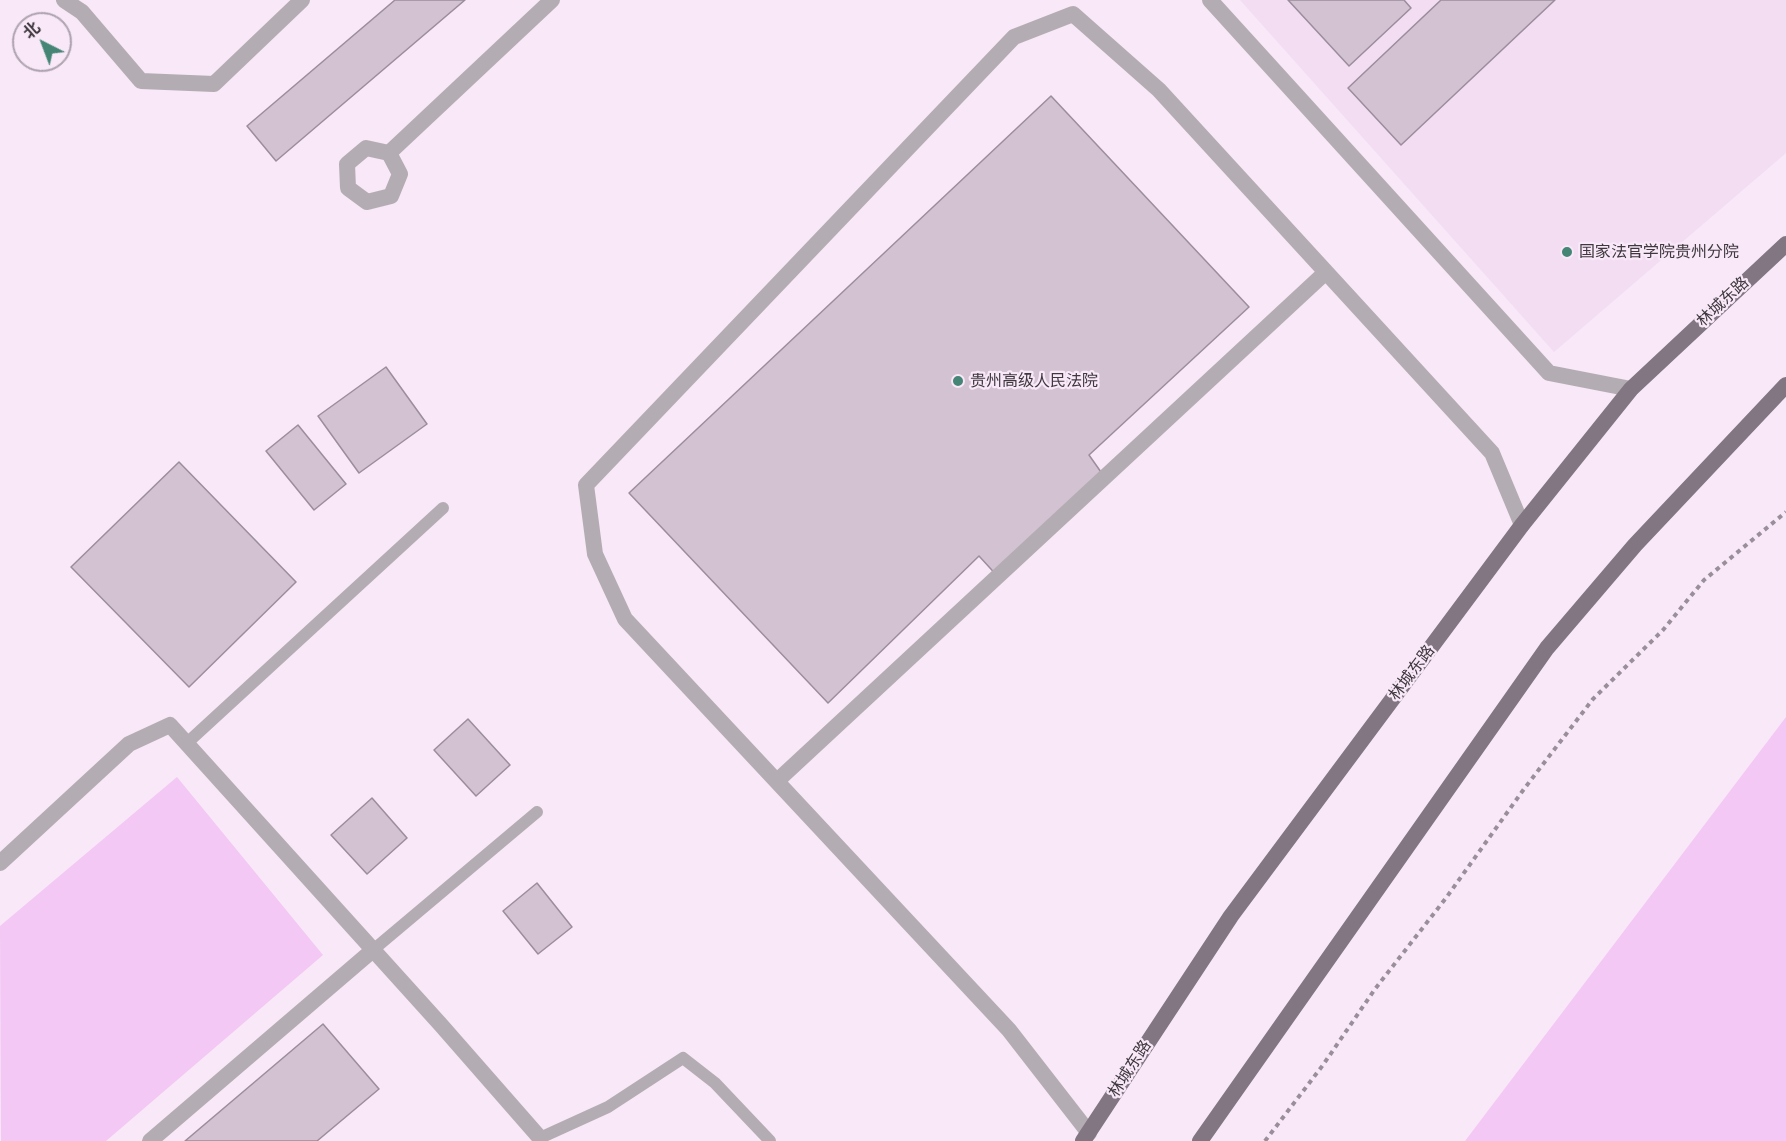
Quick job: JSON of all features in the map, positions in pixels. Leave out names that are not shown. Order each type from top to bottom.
[{"type":"main road","name":"林城东路","points":[[1086,1137],[1231,916],[1522,525],[1630,389],[1786,244]]},
{"type":"main road","points":[[1200,1141],[1547,648],[1635,545],[1786,385]]},
{"type":"street","points":[[64,0],[82,12],[141,81],[214,84],[302,0]]},
{"type":"street","points":[[389,153],[552,0]]},
{"type":"street","points":[[1210,0],[1549,373],[1630,389]]},
{"type":"street","points":[[1086,1137],[1009,1030],[625,618],[595,554],[586,485],[1014,37],[1073,14],[1159,90],[1492,453],[1522,525]]},
{"type":"street","points":[[777,781],[1326,272]]},
{"type":"street","points":[[0,863],[129,744],[170,725],[540,1140]]},
{"type":"street","points":[[150,1141],[373,950]]},
{"type":"lane","points":[[187,743],[443,508]]},
{"type":"lane","points":[[373,950],[537,812]]},
{"type":"lane","points":[[540,1140],[608,1107],[683,1058],[715,1083],[770,1141]]},
{"type":"path","points":[[1265,1141],[1323,1065],[1375,989],[1446,898],[1524,789],[1593,699],[1663,630],[1704,580],[1786,512]]},
{"type":"shaded area","name":"国家法官学院贵州分院","points":[[1240,0],[1786,0],[1786,153],[1554,352]]},
{"type":"shaded area","points":[[1786,717],[1786,1141],[1465,1141]]},
{"type":"shaded area","points":[[177,777],[323,955],[106,1141],[1,1141],[0,926]]},
{"type":"building","points":[[395,0],[465,0],[276,161],[247,126]]},
{"type":"building","points":[[1288,0],[1404,0],[1411,8],[1349,66]]},
{"type":"building","points":[[1441,0],[1555,0],[1401,145],[1348,88]]},
{"type":"building","name":"贵州高级人民法院","points":[[1051,96],[1249,307],[1089,455],[1108,482],[1001,580],[979,556],[828,703],[629,493]]},
{"type":"building","points":[[386,367],[427,424],[359,473],[318,416]]},
{"type":"building","points":[[298,425],[346,484],[314,510],[266,451]]},
{"type":"building","points":[[179,462],[296,582],[189,687],[71,567]]},
{"type":"building","points":[[468,719],[510,765],[476,796],[434,750]]},
{"type":"building","points":[[372,798],[407,838],[367,874],[331,835]]},
{"type":"building","points":[[537,883],[572,927],[538,954],[503,911]]},
{"type":"building","points":[[323,1024],[379,1089],[317,1141],[185,1141]]},
{"type":"place","name":"国家法官学院贵州分院","points":[[1567,252]]},
{"type":"place","name":"贵州高级人民法院","points":[[958,381]]}]
